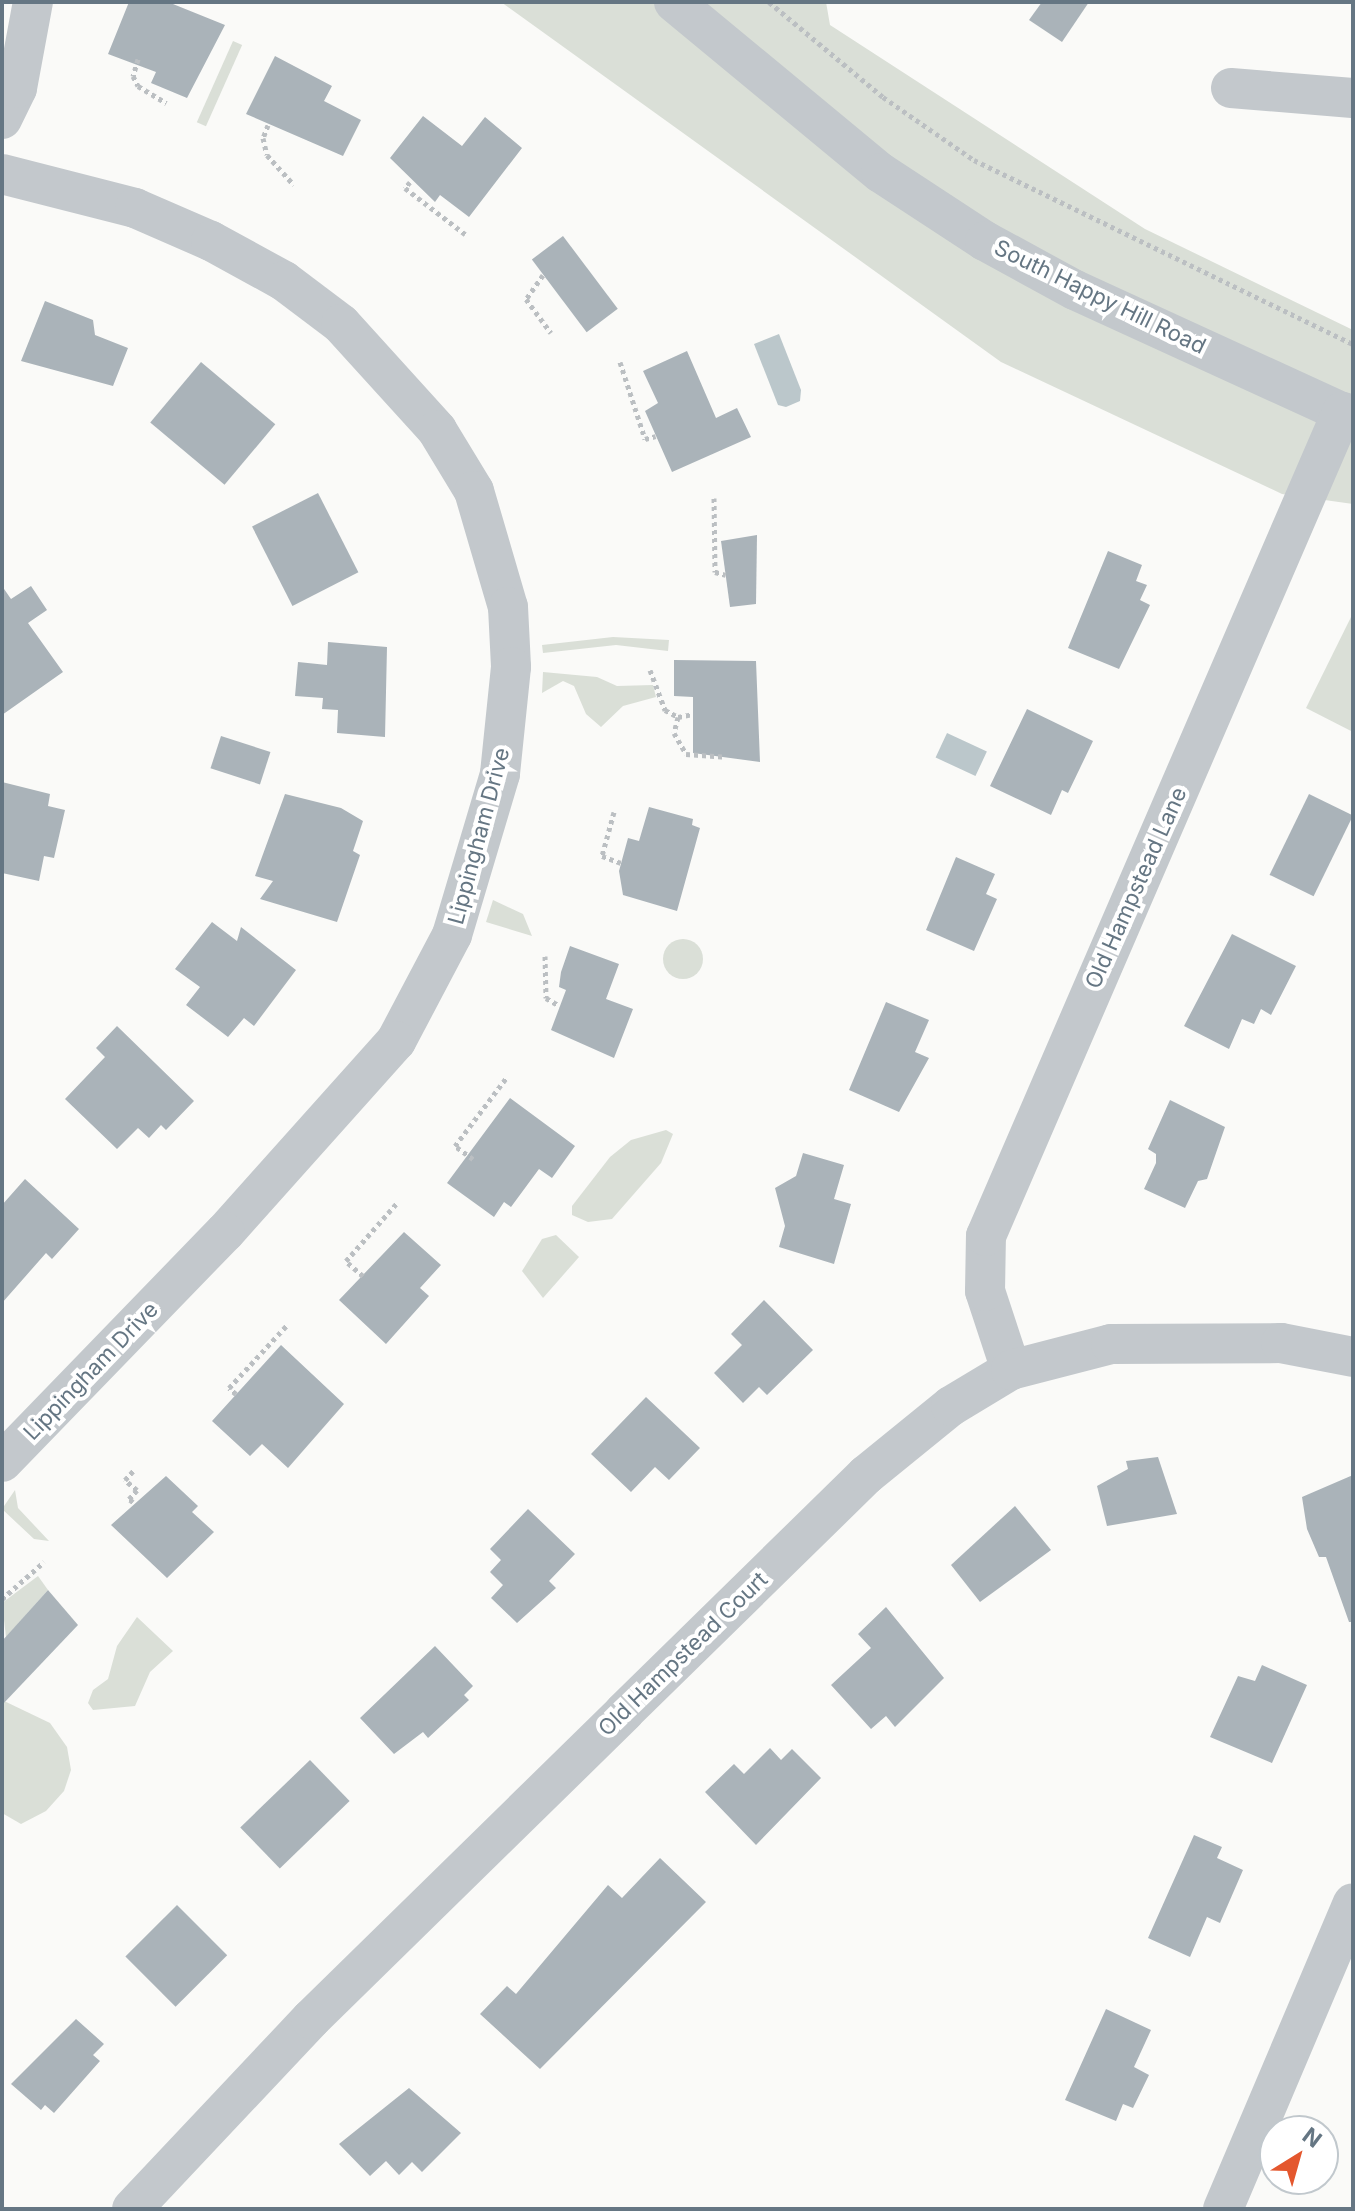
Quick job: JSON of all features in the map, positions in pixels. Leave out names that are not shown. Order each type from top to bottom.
[{"type":"street","points":[[2,119],[17,88],[33,2]]},
{"type":"street","name":"South Happy Hill Road","points":[[674,2],[881,173],[985,241],[1075,290],[1347,414]]},
{"type":"street","points":[[1231,88],[1353,98]]},
{"type":"street","name":"Lippingham Drive","points":[[2,174],[135,208],[211,241],[284,281],[341,324],[437,430],[474,491],[508,607],[511,667],[500,774],[454,926],[396,1041],[225,1232],[2,1462]]},
{"type":"street","name":"Old Hampstead Lane","points":[[1011,1370],[985,1291],[986,1236],[1347,414]]},
{"type":"street","name":"Old Hampstead Court","points":[[132,2209],[311,2019],[866,1475],[951,1406],[1011,1370],[1091,1347],[1196,1339],[1281,1343],[1353,1357]]},
{"type":"street","points":[[1223,2209],[1353,1903]]},
{"type":"path","points":[[769,2],[883,97],[974,160],[1353,344]]},
{"type":"path","points":[[138,59],[133,76],[138,86],[166,103]]},
{"type":"path","points":[[268,125],[263,138],[267,155],[294,185]]},
{"type":"path","points":[[410,182],[405,188],[465,234]]},
{"type":"path","points":[[543,275],[526,299],[551,333]]},
{"type":"path","points":[[620,362],[645,439],[656,436]]},
{"type":"path","points":[[714,498],[715,572],[726,575]]},
{"type":"path","points":[[650,670],[665,710],[678,717],[693,714]]},
{"type":"path","points":[[678,717],[674,733],[686,754],[725,757]]},
{"type":"path","points":[[614,812],[602,856],[621,863]]},
{"type":"path","points":[[545,956],[546,998],[560,1006]]},
{"type":"path","points":[[473,1159],[455,1146],[507,1077]]},
{"type":"path","points":[[363,1276],[346,1261],[397,1203]]},
{"type":"path","points":[[236,1394],[229,1388],[288,1324]]},
{"type":"path","points":[[133,1502],[129,1499],[137,1490],[125,1480],[135,1469]]},
{"type":"path","points":[[2,1599],[44,1562]]},
{"type":"shaded area","points":[[501,2],[826,2],[830,25],[1145,229],[1353,330],[1353,504],[1282,494],[1001,362]]},
{"type":"shaded area","points":[[233,41],[242,45],[206,126],[197,122]]},
{"type":"shaded area","points":[[779,334],[801,390],[800,401],[786,407],[778,405],[754,344]]},
{"type":"shaded area","points":[[1353,613],[1353,732],[1306,708]]},
{"type":"shaded area","points":[[613,637],[669,640],[668,651],[616,645],[543,653],[542,645]]},
{"type":"shaded area","points":[[543,672],[597,677],[617,686],[653,685],[656,697],[623,706],[601,727],[586,714],[574,686],[563,681],[542,693]]},
{"type":"shaded area","points":[[947,733],[987,752],[975,776],[936,757]]},
{"type":"shaded area","points":[[493,900],[523,914],[532,936],[486,922]]},
{"type":"shaded area","points":[[683,939],[697,945],[703,959],[697,973],[683,979],[669,973],[663,959],[669,945]]},
{"type":"shaded area","points":[[666,1130],[673,1134],[661,1163],[612,1219],[588,1222],[572,1215],[572,1206],[610,1157],[631,1140]]},
{"type":"shaded area","points":[[556,1235],[579,1257],[543,1298],[522,1271],[542,1239]]},
{"type":"shaded area","points":[[15,1490],[18,1508],[49,1541],[34,1539],[2,1509]]},
{"type":"shaded area","points":[[38,1576],[48,1590],[6,1637],[2,1603]]},
{"type":"shaded area","points":[[137,1617],[173,1651],[150,1672],[135,1706],[93,1710],[88,1703],[93,1690],[108,1679],[117,1646]]},
{"type":"shaded area","points":[[2,1700],[50,1723],[67,1747],[71,1770],[64,1791],[46,1811],[21,1824],[2,1813]]},
{"type":"building","points":[[129,2],[168,2],[225,25],[187,98],[151,83],[156,72],[108,54]]},
{"type":"building","points":[[1042,2],[1089,2],[1062,42],[1029,20]]},
{"type":"building","points":[[275,56],[332,86],[324,101],[361,120],[343,156],[246,114]]},
{"type":"building","points":[[423,116],[462,146],[485,117],[522,148],[469,217],[440,195],[435,202],[390,158]]},
{"type":"building","points":[[563,236],[618,309],[587,332],[532,259]]},
{"type":"building","points":[[45,301],[93,320],[95,335],[128,348],[113,386],[21,361]]},
{"type":"building","points":[[687,351],[716,418],[737,408],[751,437],[672,472],[645,411],[658,403],[643,371]]},
{"type":"building","points":[[201,362],[275,424],[225,485],[150,423]]},
{"type":"building","points":[[318,493],[358,572],[292,606],[252,527]]},
{"type":"building","points":[[757,535],[756,604],[730,607],[721,541]]},
{"type":"building","points":[[1108,551],[1142,565],[1136,581],[1147,585],[1140,600],[1150,605],[1119,669],[1068,648]]},
{"type":"building","points":[[2,586],[11,599],[31,586],[47,610],[28,623],[63,672],[2,715]]},
{"type":"building","points":[[328,642],[387,647],[385,737],[337,733],[338,710],[322,709],[323,698],[295,696],[298,662],[327,665]]},
{"type":"building","points":[[674,660],[756,661],[760,762],[693,753],[693,697],[674,696]]},
{"type":"building","points":[[1027,709],[1093,741],[1068,793],[1062,790],[1051,815],[990,786]]},
{"type":"building","points":[[221,736],[270,752],[260,784],[210,768]]},
{"type":"building","points":[[2,782],[50,794],[48,806],[65,810],[54,858],[44,856],[39,881],[2,873]]},
{"type":"building","points":[[285,794],[341,808],[363,821],[353,851],[360,855],[337,922],[260,899],[273,881],[255,876]]},
{"type":"building","points":[[1309,794],[1353,815],[1314,896],[1270,875]]},
{"type":"building","points":[[649,807],[693,819],[692,825],[700,828],[677,911],[623,895],[619,871],[628,838],[639,841]]},
{"type":"building","points":[[956,857],[995,874],[986,894],[997,899],[974,951],[926,930]]},
{"type":"building","points":[[212,922],[237,941],[241,927],[296,970],[254,1026],[244,1018],[228,1037],[186,1005],[200,987],[175,969]]},
{"type":"building","points":[[1232,934],[1296,966],[1271,1015],[1261,1009],[1254,1024],[1242,1019],[1229,1049],[1184,1026]]},
{"type":"building","points":[[570,946],[619,964],[606,999],[633,1009],[614,1058],[551,1030],[566,990],[559,987]]},
{"type":"building","points":[[886,1002],[929,1020],[915,1052],[929,1058],[899,1112],[849,1090]]},
{"type":"building","points":[[117,1026],[194,1101],[166,1130],[161,1125],[149,1138],[138,1128],[117,1149],[65,1099],[105,1057],[96,1048]]},
{"type":"building","points":[[510,1098],[575,1146],[552,1178],[539,1169],[511,1207],[504,1202],[494,1217],[447,1183]]},
{"type":"building","points":[[1170,1100],[1225,1127],[1207,1179],[1198,1181],[1185,1208],[1144,1189],[1156,1163],[1156,1154],[1148,1149]]},
{"type":"building","points":[[803,1153],[844,1165],[834,1199],[851,1204],[834,1264],[779,1247],[785,1226],[775,1188],[796,1176]]},
{"type":"building","points":[[25,1179],[79,1229],[52,1259],[46,1253],[2,1303],[2,1205]]},
{"type":"building","points":[[404,1232],[441,1265],[420,1288],[429,1296],[386,1344],[339,1300]]},
{"type":"building","points":[[764,1300],[813,1350],[767,1395],[759,1387],[743,1403],[714,1373],[742,1345],[731,1334]]},
{"type":"building","points":[[281,1345],[344,1404],[288,1468],[262,1444],[250,1456],[212,1421]]},
{"type":"building","points":[[646,1397],[700,1448],[669,1480],[655,1467],[631,1492],[591,1454]]},
{"type":"building","points":[[1158,1457],[1177,1514],[1107,1526],[1097,1486],[1128,1469],[1126,1461]]},
{"type":"building","points":[[1353,1475],[1353,1622],[1349,1622],[1326,1557],[1319,1557],[1307,1529],[1302,1497]]},
{"type":"building","points":[[166,1476],[198,1506],[192,1512],[214,1532],[167,1578],[111,1525]]},
{"type":"building","points":[[1015,1506],[1051,1550],[980,1602],[951,1565]]},
{"type":"building","points":[[528,1509],[575,1554],[549,1581],[556,1588],[517,1623],[491,1598],[503,1585],[490,1572],[501,1560],[490,1549]]},
{"type":"building","points":[[48,1590],[78,1625],[2,1705],[2,1641]]},
{"type":"building","points":[[886,1607],[944,1678],[895,1727],[886,1716],[871,1729],[831,1685],[871,1648],[858,1634]]},
{"type":"building","points":[[435,1646],[473,1686],[464,1695],[469,1700],[428,1738],[423,1732],[394,1754],[360,1718]]},
{"type":"building","points":[[1262,1665],[1307,1685],[1272,1763],[1210,1737],[1238,1676],[1255,1681]]},
{"type":"building","points":[[770,1748],[781,1760],[792,1749],[821,1778],[756,1845],[705,1792],[734,1764],[744,1774]]},
{"type":"building","points":[[310,1760],[350,1801],[280,1868],[240,1827]]},
{"type":"building","points":[[1194,1835],[1222,1847],[1217,1858],[1243,1870],[1220,1923],[1207,1917],[1190,1957],[1148,1938]]},
{"type":"building","points":[[660,1858],[706,1902],[540,2069],[480,2014],[507,1986],[516,1994],[608,1885],[622,1898]]},
{"type":"building","points":[[177,1905],[227,1955],[176,2007],[125,1957]]},
{"type":"building","points":[[1106,2009],[1151,2030],[1134,2067],[1149,2075],[1133,2108],[1123,2104],[1116,2121],[1065,2100]]},
{"type":"building","points":[[76,2019],[104,2044],[93,2055],[100,2061],[54,2113],[45,2105],[41,2110],[11,2084]]},
{"type":"building","points":[[409,2088],[461,2133],[422,2172],[412,2162],[399,2175],[386,2161],[370,2176],[339,2144]]}]
